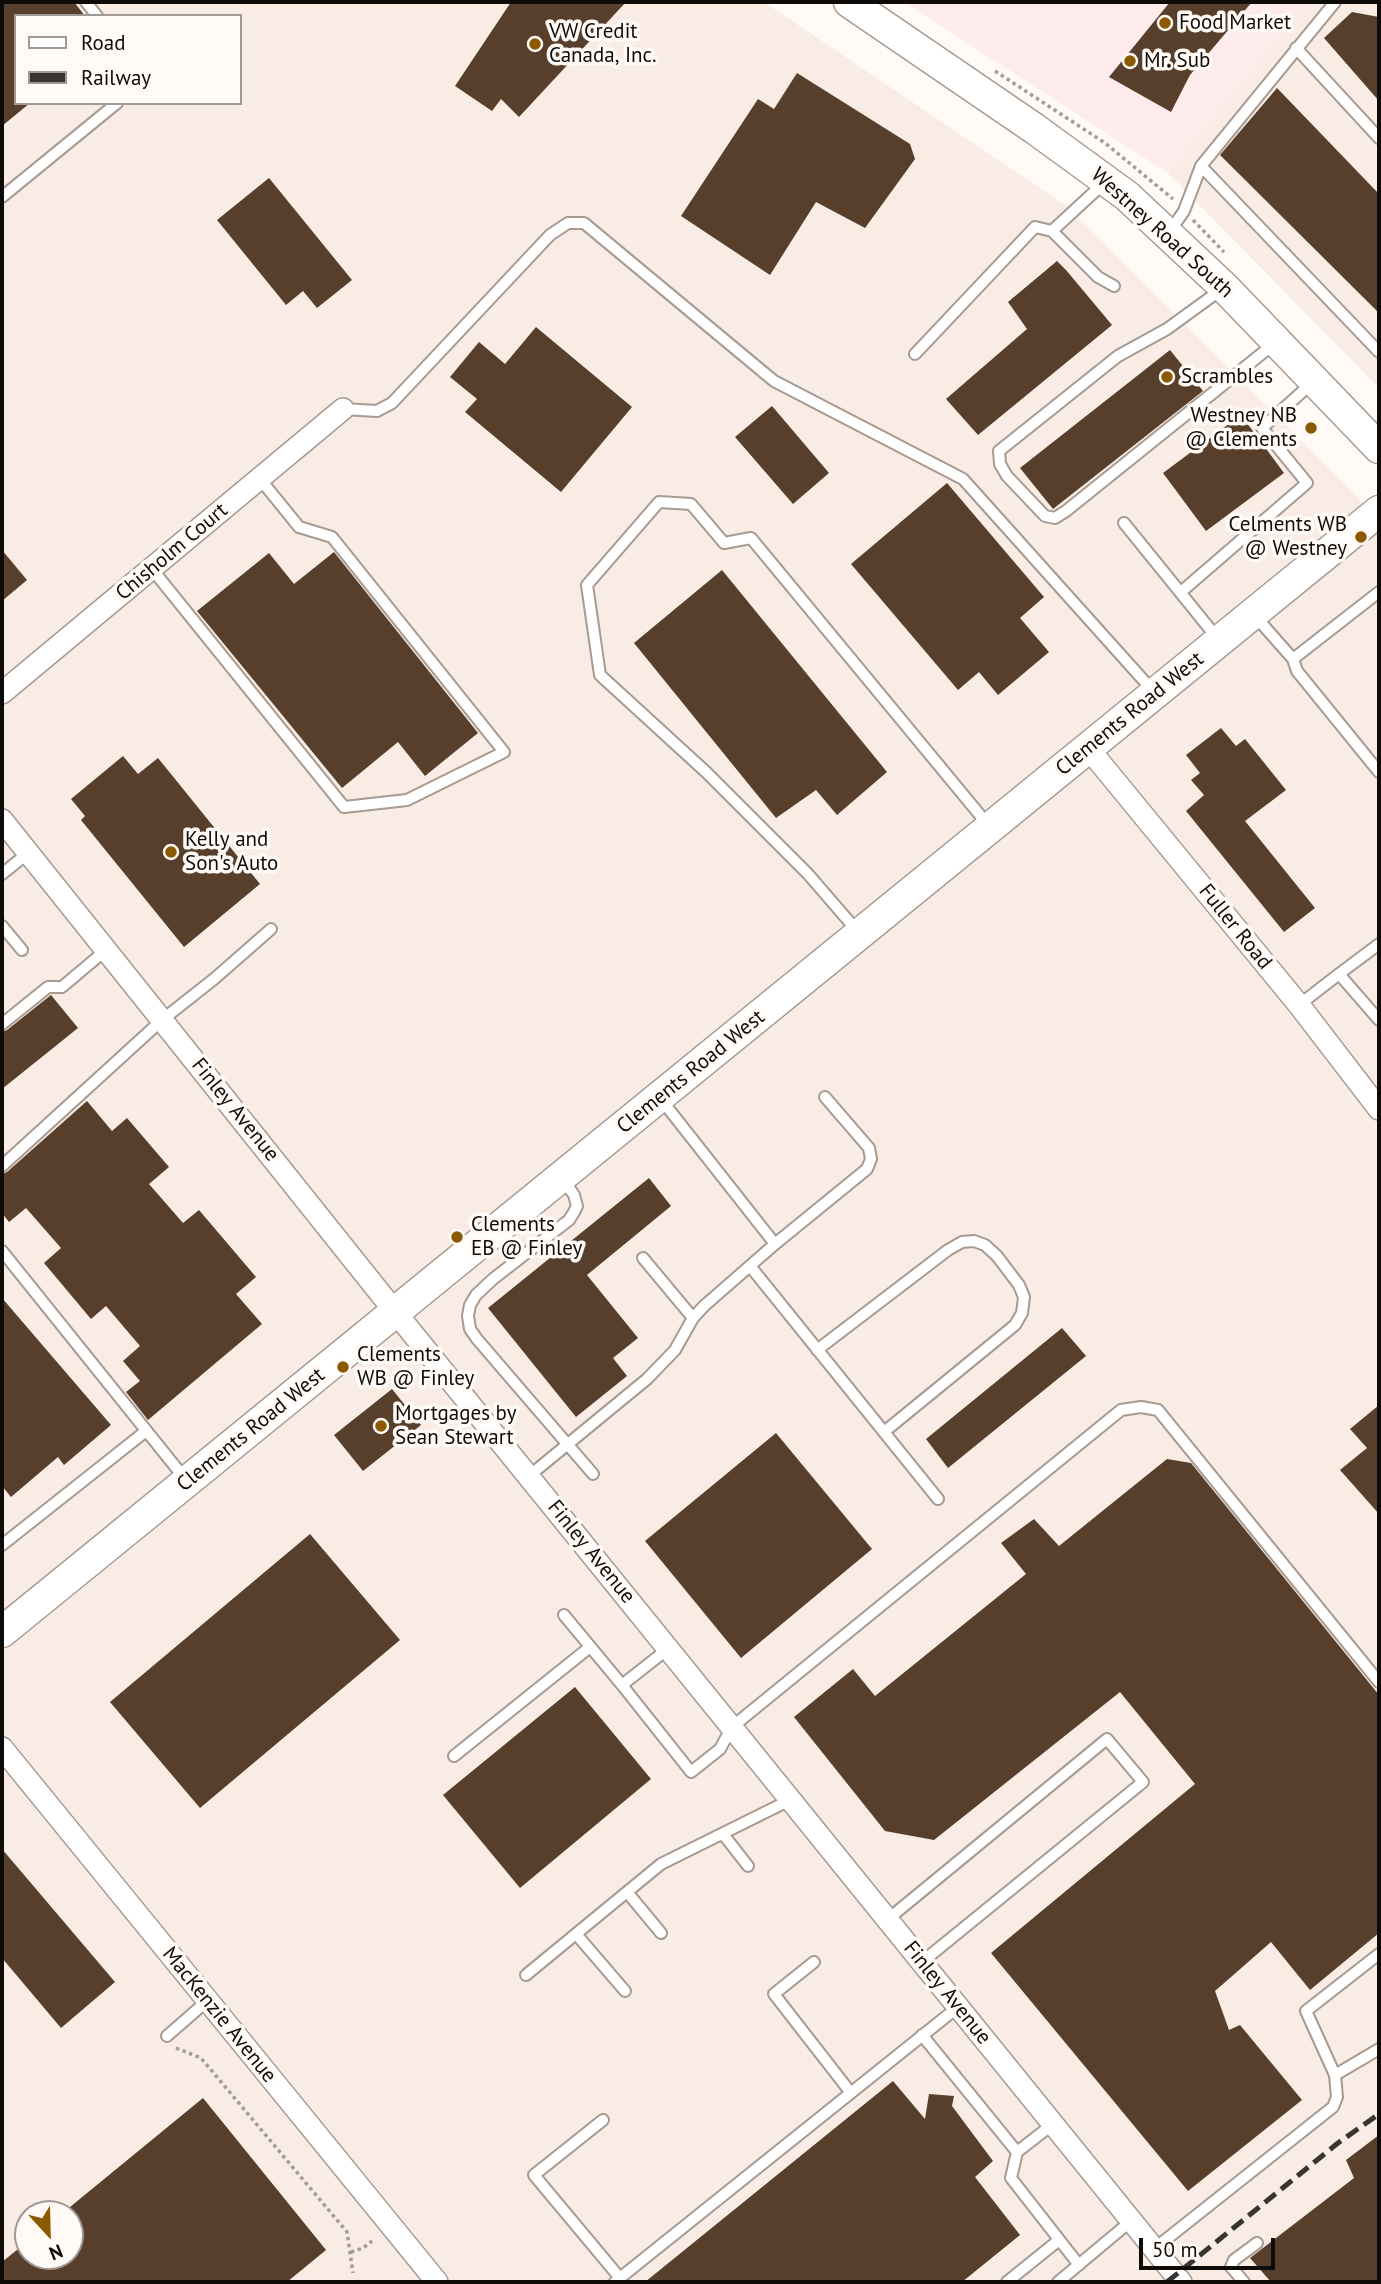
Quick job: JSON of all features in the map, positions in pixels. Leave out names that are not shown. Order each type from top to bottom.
[{"type":"street","name":"Westney Road South","points":[[849,2],[1107,180],[1224,287],[1379,448]]},
{"type":"street","name":"Chisholm Court","points":[[2,693],[342,409]]},
{"type":"street","name":"Clements Road West","points":[[9,1622],[396,1313],[1379,510]]},
{"type":"street","name":"Fuller Road","points":[[1088,748],[1299,1005],[1379,1109]]},
{"type":"street","name":"Finley Avenue","points":[[2,820],[396,1313],[1181,2282]]},
{"type":"street","name":"MacKenzie Avenue","points":[[2,1748],[437,2282]]},
{"type":"lane","points":[[1168,234],[1184,211],[1201,166],[1335,2]]},
{"type":"lane","points":[[1296,48],[1379,138]]},
{"type":"lane","points":[[2,197],[115,105]]},
{"type":"lane","points":[[1201,166],[1379,352]]},
{"type":"lane","points":[[1052,231],[1107,180]]},
{"type":"lane","points":[[342,409],[377,411],[392,403],[550,235],[569,223],[584,223],[774,381],[963,480],[1154,692]]},
{"type":"lane","points":[[915,354],[1035,227],[1052,231],[1098,278],[1114,286]]},
{"type":"lane","points":[[1224,287],[1167,329],[1118,356],[999,451],[1000,464],[1007,475],[1045,516],[1055,517],[1066,511],[1276,341]]},
{"type":"lane","points":[[1181,592],[1307,483],[1262,428],[1314,381]]},
{"type":"lane","points":[[152,569],[344,807],[407,800],[504,751],[332,537],[299,527],[260,479]]},
{"type":"lane","points":[[860,934],[808,874],[706,772],[600,675],[586,584],[659,502],[691,504],[724,543],[751,538],[991,828]]},
{"type":"lane","points":[[1124,523],[1220,641]]},
{"type":"lane","points":[[1293,659],[1379,592]]},
{"type":"lane","points":[[1254,614],[1293,659],[1297,671],[1379,772]]},
{"type":"lane","points":[[2,874],[28,852]]},
{"type":"lane","points":[[2,926],[22,950]]},
{"type":"lane","points":[[2,1166],[162,1020],[271,929]]},
{"type":"lane","points":[[1299,1005],[1379,944]]},
{"type":"lane","points":[[2,1024],[48,987],[62,987],[106,950]]},
{"type":"lane","points":[[1339,974],[1379,1020]]},
{"type":"lane","points":[[529,1476],[647,1379],[675,1350],[693,1318],[775,1244],[867,1169],[871,1159],[869,1148],[825,1097]]},
{"type":"lane","points":[[660,1098],[775,1244]]},
{"type":"lane","points":[[562,1178],[574,1195],[577,1206],[569,1220],[476,1295],[468,1317],[470,1329],[477,1339],[593,1474]]},
{"type":"lane","points":[[817,1350],[962,1242],[974,1241],[985,1245],[997,1256],[1019,1285],[1024,1297],[1022,1312],[1015,1325],[884,1432]]},
{"type":"lane","points":[[2,1251],[187,1482]]},
{"type":"lane","points":[[643,1258],[693,1318]]},
{"type":"lane","points":[[750,1266],[938,1499]]},
{"type":"lane","points":[[564,1615],[691,1772],[720,1749],[732,1727],[1121,1410],[1141,1407],[1158,1410],[1379,1682]]},
{"type":"lane","points":[[2,1545],[146,1431]]},
{"type":"lane","points":[[454,1756],[590,1647]]},
{"type":"lane","points":[[622,1685],[668,1648]]},
{"type":"lane","points":[[887,1920],[1107,1739],[1143,1782],[922,1962]]},
{"type":"lane","points":[[526,1975],[661,1864],[790,1800]]},
{"type":"lane","points":[[723,1834],[748,1866]]},
{"type":"lane","points":[[627,1892],[661,1933]]},
{"type":"lane","points":[[576,1934],[625,1991]]},
{"type":"lane","points":[[1154,2249],[1333,2107],[1337,2097],[1335,2075],[1307,2011],[1379,1954]]},
{"type":"lane","points":[[814,1962],[774,1994],[851,2093]]},
{"type":"lane","points":[[167,2036],[207,2001]]},
{"type":"lane","points":[[603,2120],[534,2175],[617,2280],[958,2007]]},
{"type":"lane","points":[[922,2035],[1017,2152]]},
{"type":"lane","points":[[1335,2075],[1379,2049]]},
{"type":"lane","points":[[1053,2124],[1017,2152],[1011,2178],[1079,2265]]},
{"type":"lane","points":[[1058,2282],[1131,2221]]},
{"type":"lane","points":[[1007,2282],[1059,2240]]},
{"type":"lane","points":[[1244,2282],[1231,2267],[1234,2260],[1257,2243]]},
{"type":"path","points":[[176,2048],[201,2058],[211,2068],[347,2232],[353,2273]]},
{"type":"path","points":[[351,2252],[372,2241]]},
{"type":"shaded area","points":[[2,2],[764,2],[1068,207],[1379,519],[1379,2282],[2,2282]]},
{"type":"shaded area","points":[[904,2],[1308,2],[1168,173]]},
{"type":"shaded area","points":[[1308,2],[1379,2],[1379,388],[1168,173]]},
{"type":"building","points":[[2,2],[74,2],[83,14],[14,14],[14,105],[28,105],[2,126]]},
{"type":"building","name":"VW Credit Canada, Inc.","points":[[511,2],[626,2],[519,117],[501,99],[492,111],[455,86]]},
{"type":"building","points":[[1170,2],[1252,2],[1190,75],[1171,112],[1109,77]]},
{"type":"building","points":[[1352,12],[1379,17],[1379,101],[1324,38]]},
{"type":"building","points":[[797,73],[910,144],[915,159],[865,228],[816,202],[770,275],[681,216],[758,99],[774,109]]},
{"type":"building","points":[[1277,88],[1379,194],[1379,313],[1220,155]]},
{"type":"building","points":[[269,178],[352,280],[317,308],[303,291],[286,305],[217,220]]},
{"type":"building","points":[[1057,261],[1112,325],[978,435],[946,399],[1027,329],[1008,302]]},
{"type":"building","points":[[536,327],[632,407],[561,492],[465,412],[477,399],[450,377],[479,342],[505,364]]},
{"type":"building","points":[[1170,350],[1203,391],[1053,509],[1020,468]]},
{"type":"building","points":[[772,406],[829,473],[793,504],[735,437]]},
{"type":"building","points":[[1241,415],[1284,473],[1206,531],[1163,473]]},
{"type":"building","points":[[947,483],[1044,597],[1020,618],[1049,652],[998,695],[979,672],[958,690],[851,564]]},
{"type":"building","points":[[2,550],[27,580],[2,601]]},
{"type":"building","points":[[334,552],[478,733],[425,776],[398,742],[342,788],[197,611],[269,553],[294,584]]},
{"type":"building","points":[[722,570],[887,772],[837,815],[816,790],[776,818],[634,643]]},
{"type":"building","points":[[1221,728],[1236,746],[1245,739],[1286,790],[1245,821],[1315,908],[1284,932],[1186,811],[1204,795],[1191,780],[1200,773],[1186,755]]},
{"type":"building","name":"Kelly and Son's Auto","points":[[123,756],[138,774],[158,758],[260,884],[184,947],[81,820],[85,816],[71,799]]},
{"type":"building","points":[[51,995],[78,1028],[2,1089],[2,1032]]},
{"type":"building","points":[[87,1101],[112,1131],[127,1118],[169,1167],[149,1184],[183,1223],[199,1210],[256,1277],[236,1294],[262,1324],[148,1420],[126,1392],[140,1381],[123,1361],[140,1346],[106,1306],[91,1319],[44,1263],[61,1248],[26,1208],[9,1222],[2,1213],[2,1174]]},
{"type":"building","points":[[649,1178],[671,1206],[587,1275],[638,1338],[613,1358],[627,1376],[576,1417],[488,1308]]},
{"type":"building","points":[[2,1298],[111,1425],[64,1465],[58,1457],[11,1497],[2,1486]]},
{"type":"building","points":[[1062,1328],[1086,1356],[948,1468],[926,1439]]},
{"type":"building","points":[[392,1389],[421,1425],[363,1471],[334,1435]]},
{"type":"building","points":[[1379,1405],[1379,1514],[1340,1470],[1367,1448],[1350,1429]]},
{"type":"building","points":[[776,1433],[872,1549],[741,1658],[645,1541]]},
{"type":"building","points":[[1167,1459],[1191,1463],[1379,1695],[1379,1933],[1310,1990],[1271,1942],[1215,1991],[1229,2030],[1240,2025],[1302,2100],[1188,2191],[991,1953],[1195,1784],[1120,1692],[934,1840],[885,1831],[794,1717],[853,1669],[875,1696],[1026,1574],[1001,1543],[1034,1519],[1059,1546]]},
{"type":"building","points":[[310,1534],[400,1640],[200,1808],[110,1702]]},
{"type":"building","points":[[575,1687],[651,1779],[520,1888],[443,1795]]},
{"type":"building","points":[[2,1849],[115,1982],[61,2028],[2,1958]]},
{"type":"building","points":[[893,2081],[925,2119],[929,2094],[954,2096],[952,2106],[993,2161],[975,2177],[1020,2235],[962,2282],[645,2282]]},
{"type":"building","points":[[203,2098],[326,2250],[287,2282],[2,2282],[2,2262],[14,2252],[14,2270],[84,2270],[84,2200],[79,2200]]},
{"type":"building","points":[[1379,2135],[1379,2282],[1271,2282],[1250,2258],[1354,2178],[1346,2160]]},
{"type":"railway","points":[[1167,2282],[1338,2143],[1379,2114]]},
{"type":"place","name":"Food Market","points":[[1165,23]]},
{"type":"place","name":"VW Credit Canada, Inc.","points":[[535,44]]},
{"type":"place","name":"Mr. Sub","points":[[1130,61]]},
{"type":"place","name":"Scrambles","points":[[1167,377]]},
{"type":"place","name":"Westney NB @ Clements","points":[[1311,428]]},
{"type":"place","name":"Celments WB @ Westney","points":[[1361,537]]},
{"type":"place","name":"Kelly and Son's Auto","points":[[171,852]]},
{"type":"place","name":"Clements EB @ Finley","points":[[457,1237]]},
{"type":"place","name":"Clements WB @ Finley","points":[[343,1367]]},
{"type":"place","name":"Mortgages by Sean Stewart","points":[[381,1426]]}]
